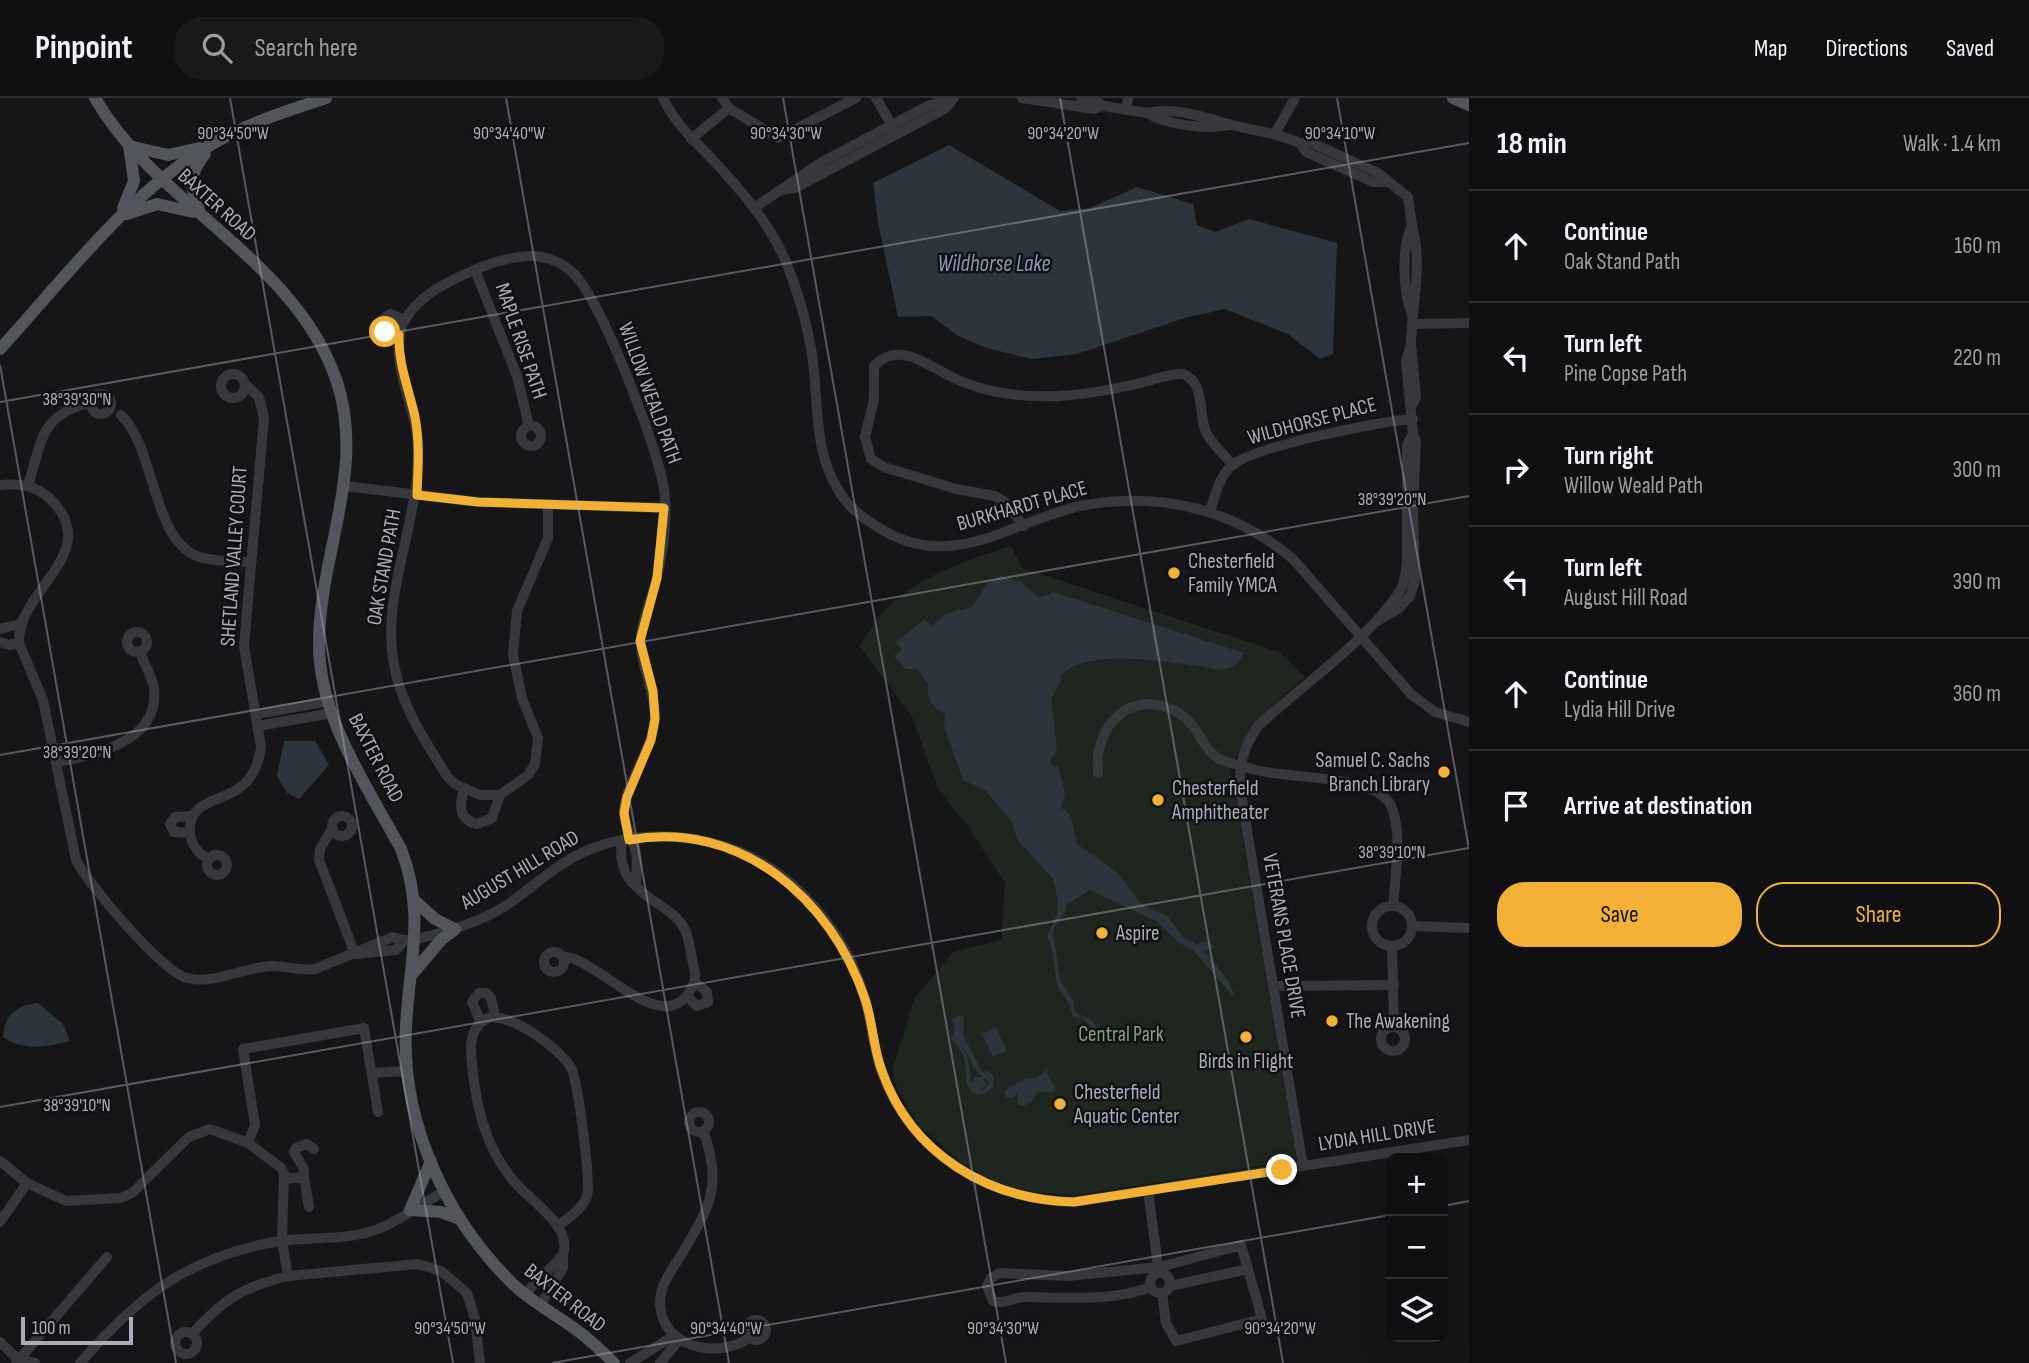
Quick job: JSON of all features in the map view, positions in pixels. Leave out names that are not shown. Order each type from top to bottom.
[{"type":"main road","name":"BAXTER ROAD","points":[[94,98],[129,146],[161,180],[280,290],[320,343],[337,384],[344,415],[345,486],[320,610],[320,659],[330,707],[345,745],[401,849],[413,899],[410,940],[413,973],[406,1026],[407,1071],[414,1111],[431,1161],[445,1191],[460,1219],[492,1261],[525,1294],[577,1330],[614,1363]]},
{"type":"main road","points":[[0,348],[118,218],[161,180],[213,144],[262,120],[326,98]]},
{"type":"main road","points":[[1453,98],[1469,102]]},
{"type":"main road","points":[[118,218],[132,192],[134,181],[129,146],[168,155],[213,144]]},
{"type":"main road","points":[[200,214],[190,187],[191,177],[194,167],[213,144]]},
{"type":"main road","points":[[118,218],[157,204],[200,214]]},
{"type":"main road","points":[[413,899],[435,919],[455,929],[441,940],[413,973]]},
{"type":"main road","points":[[431,1161],[410,1210],[441,1212],[460,1219]]},
{"type":"street","name":"BURKHARDT PLACE","points":[[663,98],[673,120],[754,208],[785,259],[798,294],[812,356],[820,449],[833,481],[850,506],[874,526],[924,546],[954,547],[985,540],[1053,514],[1115,501],[1177,504],[1210,511],[1246,525],[1283,550],[1423,704],[1456,720],[1469,722]]},
{"type":"street","points":[[722,98],[729,107],[778,138],[856,98]]},
{"type":"street","points":[[876,98],[895,130]]},
{"type":"street","points":[[754,208],[783,190],[792,180],[895,130],[928,106],[953,98]]},
{"type":"street","points":[[1022,98],[1094,109],[1103,106]]},
{"type":"street","points":[[1082,98],[1096,100],[1103,106]]},
{"type":"street","points":[[1126,109],[1128,98]]},
{"type":"street","points":[[1276,132],[1295,98]]},
{"type":"street","name":"VETERANS PLACE DRIVE","points":[[1103,106],[1147,113],[1160,110],[1218,119],[1230,125],[1276,132],[1300,143],[1312,143],[1378,173],[1408,197],[1416,239],[1417,303],[1412,320],[1411,344],[1416,397],[1412,405],[1413,434],[1416,441],[1413,510],[1415,580],[1410,596],[1398,608],[1374,623],[1258,726],[1245,745],[1240,765],[1240,788],[1303,1166]]},
{"type":"street","points":[[691,139],[729,107]]},
{"type":"street","name":"WILLOW WEALD PATH","points":[[475,270],[510,257],[532,255],[553,260],[572,271],[592,296],[626,375],[660,472],[664,508],[657,578],[640,641],[653,691],[655,719],[651,740],[627,797],[624,813],[625,841]]},
{"type":"street","name":"OAK STAND PATH","points":[[475,270],[426,296],[405,320],[399,335],[398,354],[415,417],[419,447],[417,495],[391,630],[394,662],[409,715],[447,776],[464,789],[480,795],[500,795]]},
{"type":"street","name":"MAPLE RISE PATH","points":[[475,270],[517,376],[529,426]]},
{"type":"street","points":[[399,335],[385,332],[382,320],[390,314],[405,320]]},
{"type":"street","points":[[1412,320],[1469,323]]},
{"type":"street","points":[[1024,526],[1005,502],[995,496],[956,489],[884,467],[871,459],[865,437],[873,399],[874,366],[885,356],[902,354],[981,389],[1023,397],[1051,398],[1092,393],[1183,374],[1189,377],[1197,388],[1205,432],[1233,465]]},
{"type":"street","name":"SHETLAND VALLEY COURT","points":[[190,833],[174,832],[170,824],[175,817],[192,816],[205,804],[240,789],[250,779],[259,759],[258,726],[244,646],[249,562],[264,418],[259,397],[247,386]]},
{"type":"street","points":[[28,485],[50,422],[63,411],[91,402],[94,397],[103,394],[133,428],[167,523],[176,539],[199,557],[249,562]]},
{"type":"street","name":"WILDHORSE PLACE","points":[[1210,511],[1221,480],[1233,465],[1263,452],[1368,424],[1412,419]]},
{"type":"street","points":[[0,485],[28,485],[47,496],[59,508],[66,526],[66,541],[60,568],[32,599],[19,624],[19,643],[5,645],[0,642]]},
{"type":"street","points":[[345,486],[417,495],[548,505],[664,508]]},
{"type":"street","points":[[464,789],[460,811],[463,817],[477,824],[492,818],[500,795],[528,775],[538,751],[535,727],[522,698],[513,655],[517,611],[528,582],[544,553],[548,538],[548,505]]},
{"type":"street","points":[[0,629],[19,624]]},
{"type":"street","name":"AUGUST HILL ROAD","points":[[19,643],[43,700],[72,847],[82,872],[159,958],[177,974],[199,979],[274,966],[302,971],[329,965],[355,954],[397,950],[410,940],[455,929],[507,905],[546,873],[591,849],[625,841],[680,837],[727,847],[767,867],[806,898],[840,940],[866,1001],[882,1074],[904,1114]]},
{"type":"street","points":[[57,762],[100,753],[144,726],[152,712],[153,685],[140,653]]},
{"type":"street","points":[[1098,773],[1099,741],[1105,729],[1124,711],[1156,705],[1184,716],[1194,725],[1213,756],[1276,775],[1340,780],[1372,787],[1390,803],[1396,821],[1393,906]]},
{"type":"street","points":[[256,714],[330,707]]},
{"type":"street","points":[[258,726],[330,707]]},
{"type":"street","points":[[192,816],[190,833],[200,854],[208,859]]},
{"type":"street","points":[[332,829],[320,849],[319,860],[355,954]]},
{"type":"street","points":[[625,841],[621,861],[628,878],[684,927],[695,982],[707,992],[708,1002],[697,1006],[686,996]]},
{"type":"street","points":[[625,841],[636,851],[636,886]]},
{"type":"street","points":[[1393,906],[1408,914],[1412,926],[1404,942],[1392,946],[1380,941],[1373,923],[1378,912],[1393,906]]},
{"type":"street","points":[[1412,926],[1469,928]]},
{"type":"street","points":[[1392,946],[1394,1027]]},
{"type":"street","points":[[566,957],[586,962],[631,995],[654,1006],[672,1006],[686,996],[695,982]]},
{"type":"street","points":[[1273,986],[1394,985]]},
{"type":"street","points":[[481,1021],[472,1002],[479,993],[486,993],[491,998],[495,1016]]},
{"type":"street","points":[[540,1306],[563,1268],[563,1237],[558,1226],[513,1181],[483,1125],[474,1090],[471,1036],[481,1021],[495,1016],[512,1020],[563,1057],[574,1074],[588,1193],[577,1211],[558,1226]]},
{"type":"street","points":[[248,1143],[255,1125],[243,1049],[364,1028],[378,1112]]},
{"type":"street","points":[[372,1073],[407,1071]]},
{"type":"street","name":"LYDIA HILL DRIVE","points":[[904,1114],[920,1137],[961,1172],[1022,1197],[1074,1202],[1469,1140]]},
{"type":"street","points":[[0,1161],[27,1183],[66,1201],[121,1198],[141,1185],[195,1133],[218,1130],[248,1143],[281,1167],[285,1179],[282,1241],[288,1276]]},
{"type":"street","points":[[703,1131],[712,1155],[711,1198],[706,1213],[661,1292],[664,1317],[677,1337],[691,1347],[714,1351],[740,1345],[750,1337]]},
{"type":"street","points":[[309,1207],[304,1169],[294,1152],[301,1144],[307,1144],[314,1149]]},
{"type":"street","points":[[1431,1146],[1469,1145]]},
{"type":"street","points":[[285,1179],[304,1177]]},
{"type":"street","points":[[0,1222],[27,1183]]},
{"type":"street","points":[[80,1363],[140,1299],[170,1280],[227,1254],[282,1241],[356,1235],[385,1226],[445,1191]]},
{"type":"street","points":[[1148,1191],[1159,1270],[1168,1276],[1166,1289],[1166,1323],[1176,1341],[1262,1320],[1248,1269],[1241,1245],[1159,1270],[1068,1276],[999,1273],[991,1278],[988,1286],[993,1301],[1002,1304],[1017,1297],[1066,1299],[1152,1287],[1166,1289],[1248,1269]]},
{"type":"street","points":[[525,1294],[563,1255]]},
{"type":"street","points":[[20,1362],[107,1257]]},
{"type":"street","points":[[191,1334],[211,1312],[242,1290],[288,1276],[418,1264],[442,1271],[457,1282],[472,1305],[480,1363]]},
{"type":"street","points":[[1152,1287],[1152,1278],[1159,1270]]},
{"type":"street","points":[[630,1363],[677,1337]]},
{"type":"street","points":[[660,1363],[677,1337]]},
{"type":"street","points":[[0,1342],[20,1362],[36,1363]]},
{"type":"green space","name":"Central Park","points":[[1011,546],[1022,568],[1279,652],[1305,677],[1271,708],[1253,729],[1244,741],[1231,769],[1297,1160],[1078,1195],[1029,1192],[999,1183],[963,1164],[919,1126],[897,1089],[892,1069],[915,998],[953,952],[1001,940],[1005,883],[968,826],[939,791],[912,717],[859,646],[881,614],[912,588],[960,563]]},
{"type":"water","name":"Wildhorse Lake","points":[[949,145],[1060,211],[1090,208],[1137,187],[1193,204],[1197,225],[1215,232],[1249,219],[1337,243],[1333,354],[1320,359],[1288,334],[1225,309],[1185,318],[1077,354],[1031,359],[987,348],[958,336],[931,316],[898,317],[878,222],[873,183]]},
{"type":"water","points":[[1001,576],[1022,583],[1039,598],[1053,592],[1244,653],[1234,666],[1222,670],[1145,660],[1106,659],[1088,662],[1072,667],[1060,676],[1061,681],[1051,699],[1057,750],[1050,761],[1052,765],[1058,766],[1065,794],[1061,807],[1071,816],[1077,844],[1118,873],[1140,903],[1168,917],[1183,937],[1197,944],[1208,941],[1216,947],[1204,951],[1227,980],[1234,997],[1194,951],[1179,943],[1156,921],[1090,890],[1066,905],[1066,910],[1053,930],[1060,980],[1074,1002],[1075,1012],[1092,1021],[1105,1036],[1105,1041],[1083,1018],[1073,1018],[1070,1005],[1058,988],[1047,936],[1057,915],[1058,900],[1053,879],[1017,839],[1012,822],[986,791],[963,780],[944,726],[945,714],[931,702],[928,684],[917,669],[906,669],[894,656],[902,650],[896,642],[925,619],[931,626],[948,613],[972,607],[988,583]]},
{"type":"water","points":[[284,741],[315,741],[329,765],[299,799],[287,793],[277,776]]},
{"type":"water","points":[[38,1003],[63,1024],[70,1041],[27,1046],[3,1037],[6,1023],[13,1013],[24,1006]]},
{"type":"water","points":[[960,1015],[964,1018],[963,1035],[982,1072],[988,1071],[993,1075],[993,1087],[982,1095],[975,1094],[968,1086],[964,1057],[951,1038],[955,1029],[952,1019]],"holes":[[[962,1045],[977,1072],[983,1077],[976,1077],[971,1084],[968,1058]],[[983,1077],[990,1083],[983,1091],[978,1091],[986,1085]]]},
{"type":"water","points":[[996,1027],[1007,1051],[993,1057],[982,1034]]},
{"type":"water","points":[[1046,1070],[1056,1090],[1053,1092],[1037,1092],[1032,1101],[1024,1106],[1018,1104],[1017,1093],[1013,1098],[1005,1097],[1005,1090],[1026,1078],[1035,1079]]},
{"type":"place","name":"Chesterfield Family YMCA","points":[[1174,573]]},
{"type":"place","name":"Samuel C. Sachs Branch Library","points":[[1444,772]]},
{"type":"place","name":"Chesterfield Amphitheater","points":[[1158,800]]},
{"type":"place","name":"Aspire","points":[[1102,933]]},
{"type":"place","name":"The Awakening","points":[[1332,1021]]},
{"type":"place","name":"Birds in Flight","points":[[1246,1037]]},
{"type":"place","name":"Chesterfield Aquatic Center","points":[[1060,1104]]},
{"type":"route","points":[[385,332],[399,335],[398,354],[415,417],[419,447],[417,495],[478,502],[664,508],[657,578],[640,641],[653,691],[655,719],[651,740],[627,797],[624,813],[629,840],[680,837],[727,847],[767,867],[806,898],[840,940],[866,1001],[882,1074],[892,1096],[920,1137],[961,1172],[991,1186],[1041,1201],[1074,1202],[1282,1170]]}]
